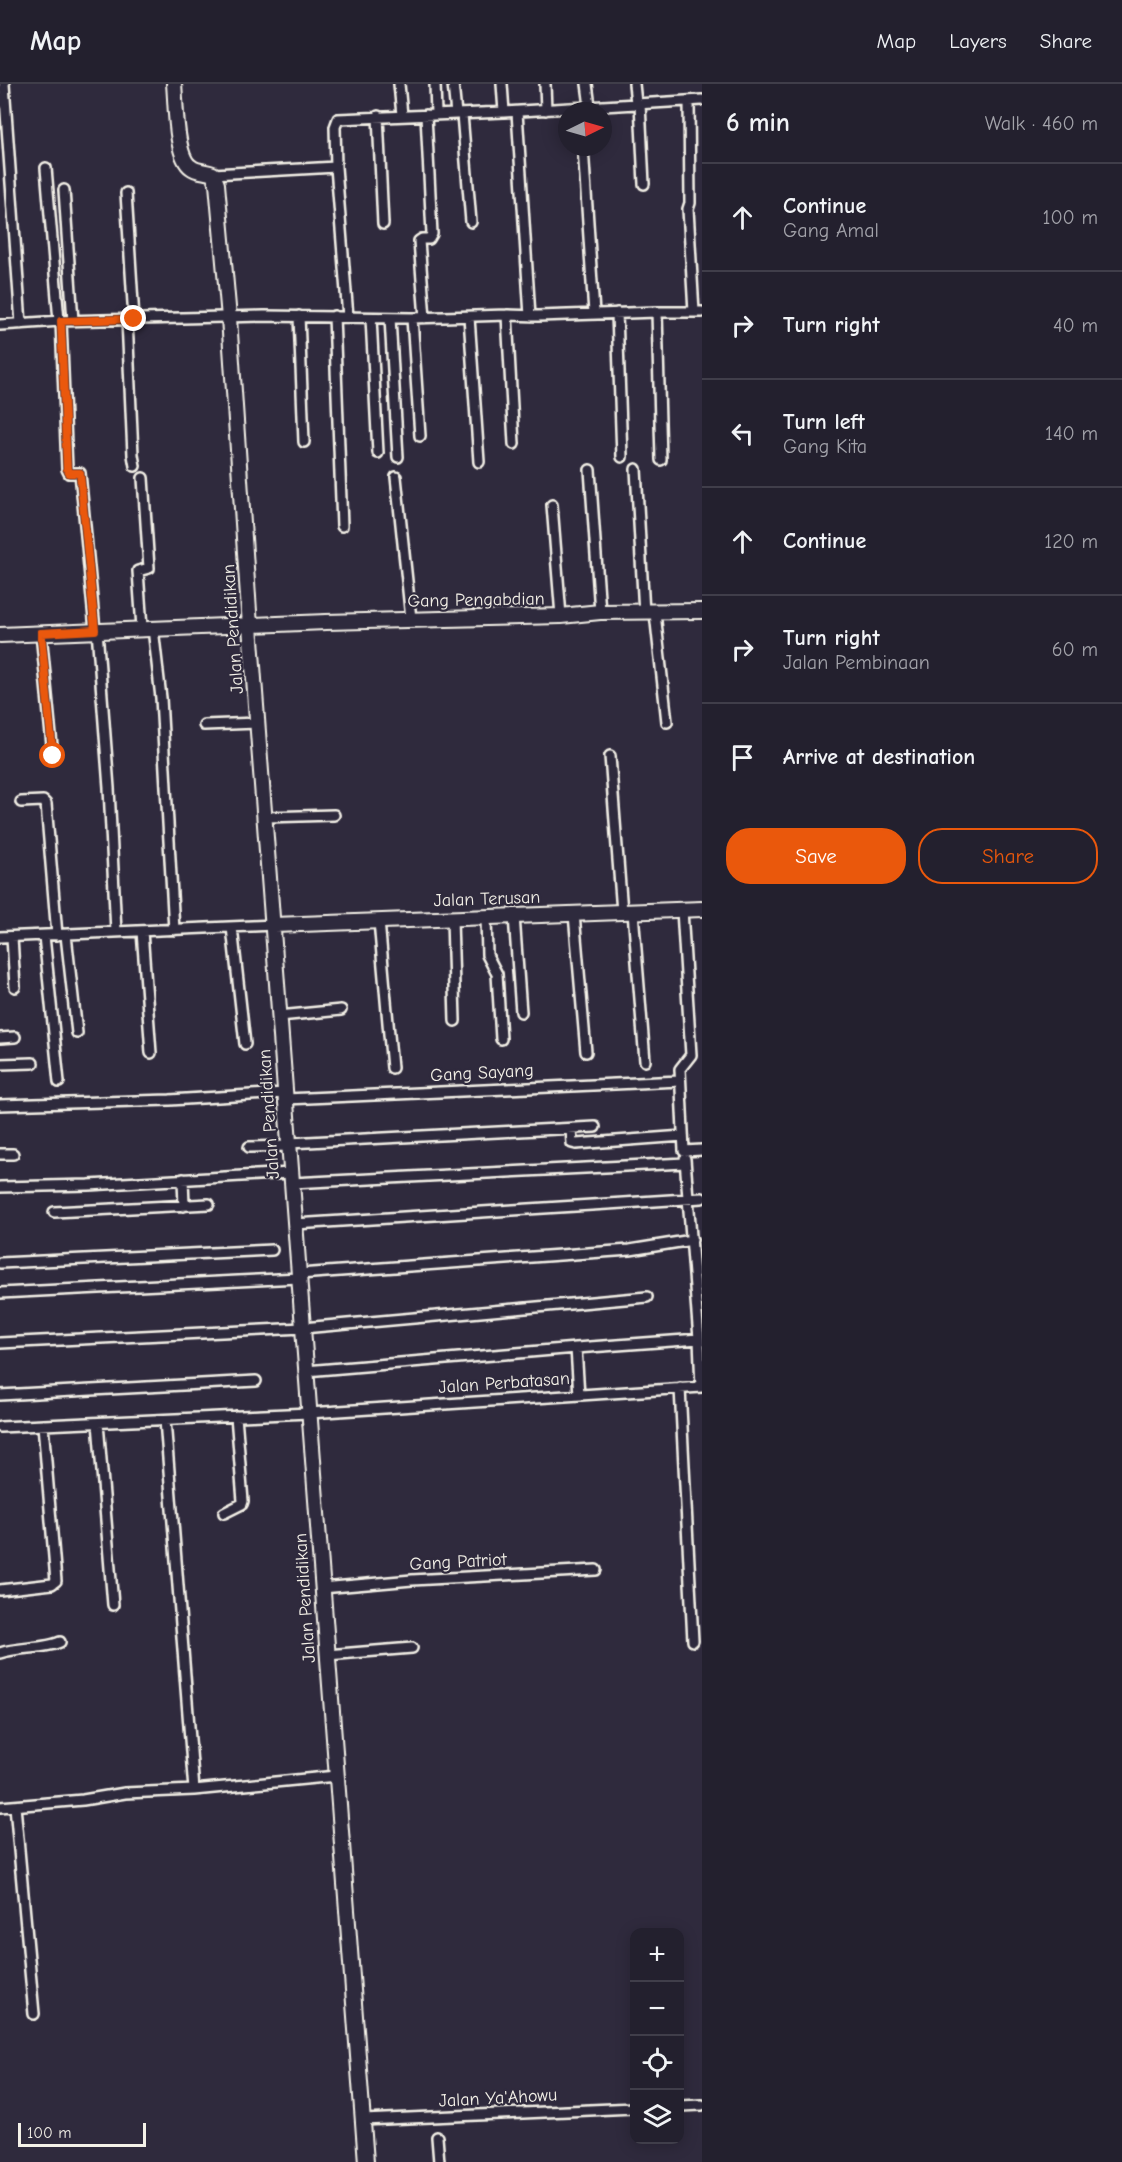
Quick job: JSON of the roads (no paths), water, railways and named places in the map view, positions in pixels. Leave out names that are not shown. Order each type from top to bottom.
[{"type":"main road","points":[[174,84],[183,159],[191,168],[213,174]]},
{"type":"main road","name":"Jalan Pendidikan","points":[[213,174],[217,184],[229,318],[291,1178],[366,2162]]},
{"type":"main road","name":"Gang Pengabdian","points":[[0,634],[561,616],[600,612],[702,611]]},
{"type":"main road","name":"Jalan Terusan","points":[[274,925],[702,909]]},
{"type":"street","points":[[4,84],[21,324]]},
{"type":"street","points":[[399,84],[402,115]]},
{"type":"street","points":[[435,84],[436,114]]},
{"type":"street","points":[[453,84],[459,114],[471,222]]},
{"type":"street","points":[[502,84],[504,112]]},
{"type":"street","points":[[545,84],[546,110]]},
{"type":"street","points":[[585,102],[587,84]]},
{"type":"street","points":[[634,84],[638,103],[644,184]]},
{"type":"street","points":[[612,105],[702,100]]},
{"type":"street","points":[[0,325],[131,319],[299,316],[425,318],[698,312],[688,209],[690,203],[689,101]]},
{"type":"street","points":[[348,317],[336,167],[335,127],[337,120],[378,116],[558,109]]},
{"type":"street","points":[[517,112],[530,315]]},
{"type":"street","points":[[425,318],[419,241],[429,239],[432,234],[426,115]]},
{"type":"street","points":[[378,116],[383,224]]},
{"type":"street","points":[[584,156],[594,314]]},
{"type":"street","points":[[213,174],[336,167]]},
{"type":"street","points":[[46,168],[60,321],[67,469],[69,473],[80,473],[96,630],[109,788],[116,932]]},
{"type":"street","points":[[64,190],[73,321]]},
{"type":"street","points":[[126,193],[135,466]]},
{"type":"street","points":[[657,312],[661,460]]},
{"type":"street","points":[[616,313],[622,457]]},
{"type":"street","points":[[507,315],[514,444]]},
{"type":"street","points":[[299,316],[304,442]]},
{"type":"street","points":[[334,316],[342,526]]},
{"type":"street","points":[[469,316],[479,462]]},
{"type":"street","points":[[371,318],[378,453]]},
{"type":"street","points":[[390,318],[398,458]]},
{"type":"street","points":[[412,318],[420,436]]},
{"type":"street","points":[[636,469],[650,613],[667,722]]},
{"type":"street","points":[[590,470],[600,612]]},
{"type":"street","points":[[396,477],[408,591],[413,595],[414,619]]},
{"type":"street","points":[[143,478],[149,568],[138,571],[161,698],[174,930]]},
{"type":"street","points":[[552,505],[561,616]]},
{"type":"street","points":[[41,633],[53,756]]},
{"type":"street","points":[[204,725],[258,723]]},
{"type":"street","points":[[610,756],[645,1062]]},
{"type":"street","points":[[21,802],[43,801],[46,804],[76,1033]]},
{"type":"street","points":[[266,817],[334,815]]},
{"type":"street","points":[[682,910],[691,1055],[680,1069],[680,1081],[692,1240],[697,1255],[701,1387]]},
{"type":"street","points":[[574,914],[586,1052]]},
{"type":"street","points":[[514,916],[521,1012]]},
{"type":"street","points":[[486,917],[487,955],[496,974],[501,1039]]},
{"type":"street","points":[[452,919],[455,1021]]},
{"type":"street","points":[[379,921],[392,1068]]},
{"type":"street","points":[[0,937],[274,925]]},
{"type":"street","points":[[232,927],[245,1044]]},
{"type":"street","points":[[142,931],[151,1053]]},
{"type":"street","points":[[44,936],[58,1082]]},
{"type":"street","points":[[12,937],[15,987]]},
{"type":"street","points":[[279,1016],[341,1010]]},
{"type":"street","points":[[0,1038],[15,1037]]},
{"type":"street","points":[[0,1064],[33,1063]]},
{"type":"street","name":"Gang Sayang","points":[[0,1105],[680,1081]]},
{"type":"street","points":[[249,1147],[595,1127]]},
{"type":"street","points":[[571,1129],[573,1143],[576,1144],[683,1136]]},
{"type":"street","points":[[684,1151],[702,1150]]},
{"type":"street","points":[[0,1155],[13,1154]]},
{"type":"street","points":[[0,1188],[183,1179],[291,1178],[685,1163]]},
{"type":"street","points":[[183,1179],[184,1206]]},
{"type":"street","points":[[295,1224],[702,1198]]},
{"type":"street","points":[[54,1212],[209,1204]]},
{"type":"street","points":[[0,1293],[299,1276],[630,1250],[692,1240]]},
{"type":"street","points":[[0,1263],[272,1250]]},
{"type":"street","points":[[0,1343],[303,1328],[647,1297]]},
{"type":"street","points":[[306,1371],[699,1339]]},
{"type":"street","points":[[576,1348],[579,1395]]},
{"type":"street","points":[[0,1395],[256,1382]]},
{"type":"street","name":"Jalan Perbatasan","points":[[0,1427],[309,1413],[701,1387]]},
{"type":"street","points":[[680,1388],[693,1641]]},
{"type":"street","points":[[224,1513],[242,1504],[243,1501],[236,1416]]},
{"type":"street","points":[[165,1420],[194,1790]]},
{"type":"street","points":[[98,1423],[112,1605]]},
{"type":"street","points":[[0,1590],[52,1584],[56,1581],[43,1425]]},
{"type":"street","name":"Gang Patriot","points":[[322,1588],[412,1580],[596,1570]]},
{"type":"street","points":[[0,1653],[60,1642]]},
{"type":"street","points":[[327,1655],[412,1648]]},
{"type":"street","points":[[0,1807],[83,1800],[124,1793],[194,1790],[336,1776]]},
{"type":"street","points":[[15,1806],[33,2014]]},
{"type":"street","points":[[684,2106],[702,2105]]},
{"type":"street","name":"Jalan Ya'Ahowu","points":[[363,2120],[630,2108]]},
{"type":"street","points":[[437,2137],[439,2162]]}]
